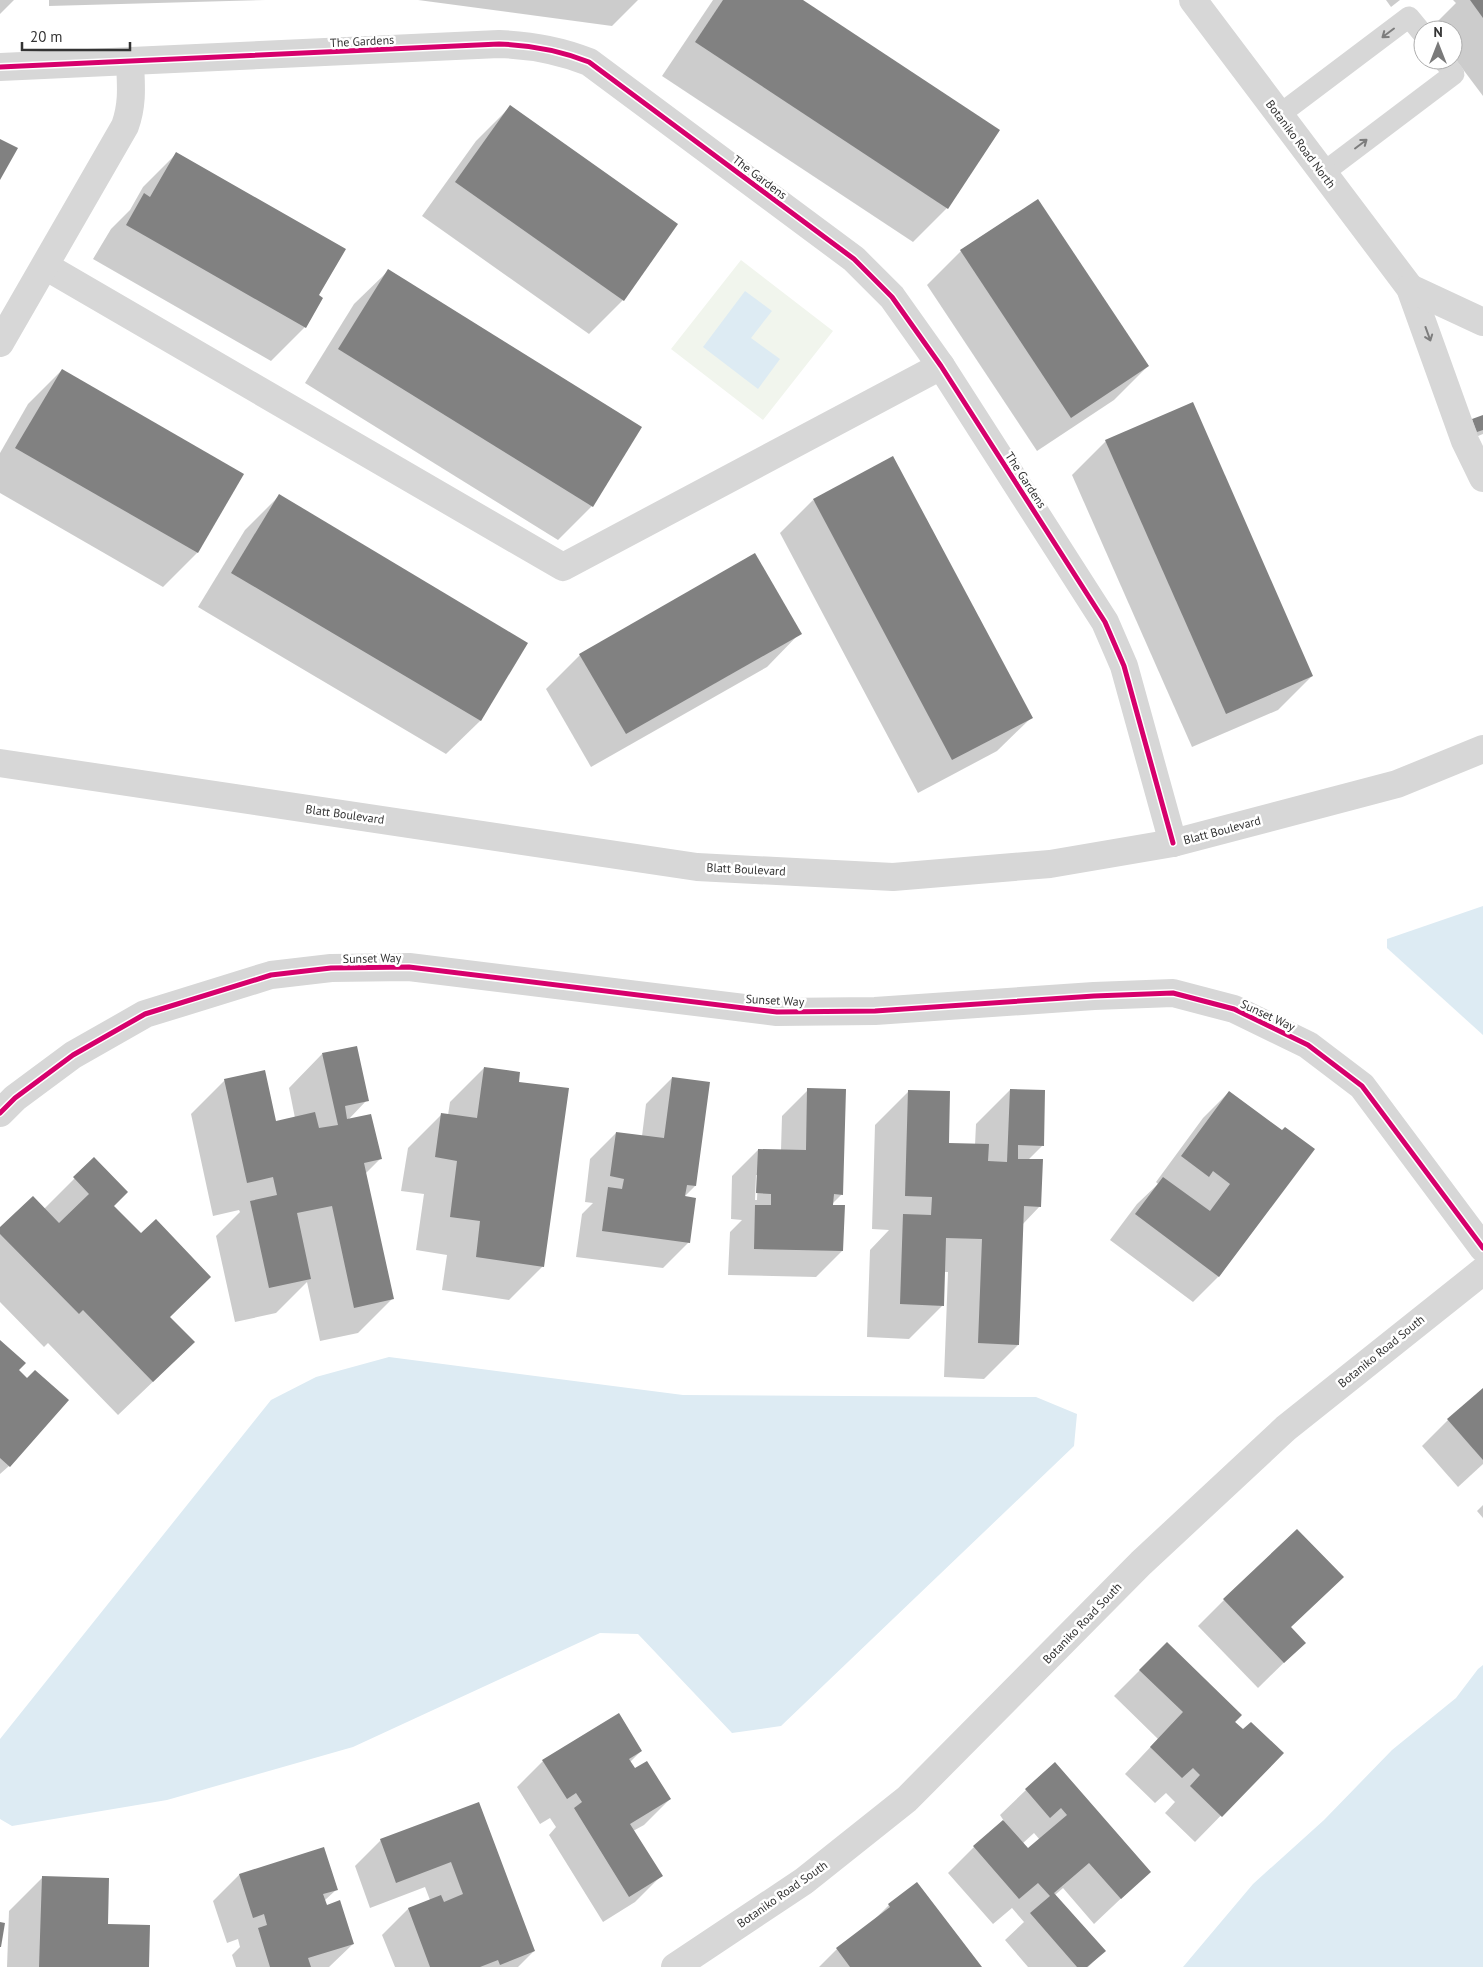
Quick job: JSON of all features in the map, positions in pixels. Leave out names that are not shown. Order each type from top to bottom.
[{"type":"street","name":"Botaniko Road North","points":[[1193,0],[1410,288],[1480,464]]},
{"type":"street","name":"The Gardens","points":[[0,67],[499,44],[529,45],[570,54],[589,62],[854,260],[892,296],[941,366],[1105,622],[1124,666],[1172,843]]},
{"type":"street","points":[[0,343],[125,126],[132,96],[130,62]]},
{"type":"street","points":[[45,266],[563,567],[941,366]]},
{"type":"street","name":"Botaniko Road North","points":[[1410,288],[1483,322]]},
{"type":"street","name":"Blatt Boulevard","points":[[0,764],[697,867],[893,877],[1050,864],[1172,843],[1397,784],[1483,749]]},
{"type":"street","name":"Sunset Way","points":[[0,1113],[15,1098],[73,1055],[146,1014],[271,975],[331,968],[409,967],[777,1012],[875,1011],[1094,996],[1172,993],[1234,1009],[1308,1045],[1362,1086],[1483,1248]]},
{"type":"street","name":"Botaniko Road South","points":[[675,1967],[804,1881],[907,1799],[1141,1563],[1286,1428],[1483,1270]]},
{"type":"lane","points":[[1279,116],[1409,17],[1413,22]]},
{"type":"lane","points":[[1322,173],[1454,74],[1451,70]]},
{"type":"shaded area","points":[[741,260],[833,331],[763,420],[671,349]]},
{"type":"shaded area","points":[[745,291],[772,311],[751,338],[780,359],[758,389],[703,347]]},
{"type":"shaded area","points":[[1483,906],[1483,1035],[1387,948],[1387,939]]},
{"type":"shaded area","points":[[389,1357],[683,1395],[1036,1397],[1077,1414],[1074,1446],[781,1726],[732,1733],[638,1634],[600,1633],[353,1747],[167,1800],[12,1826],[0,1819],[0,1739],[271,1400],[316,1377]]},
{"type":"shaded area","points":[[1483,1665],[1483,1967],[1183,1967],[1253,1884],[1324,1820],[1392,1750],[1456,1698]]},
{"type":"building","points":[[723,0],[803,0],[1000,130],[948,209],[695,42]]},
{"type":"building","points":[[1470,0],[1483,0],[1483,18]]},
{"type":"building","points":[[510,105],[678,224],[624,301],[455,182]]},
{"type":"building","points":[[0,139],[18,148],[0,180]]},
{"type":"building","points":[[176,152],[346,249],[319,295],[323,298],[306,328],[126,225],[144,193],[150,197]]},
{"type":"building","points":[[1038,199],[1149,366],[1071,418],[960,250]]},
{"type":"building","points":[[388,269],[642,427],[593,507],[338,349]]},
{"type":"building","points":[[62,369],[244,474],[198,553],[15,448]]},
{"type":"building","points":[[1193,402],[1313,676],[1226,714],[1105,440]]},
{"type":"building","points":[[1483,415],[1483,430],[1477,432],[1472,419]]},
{"type":"building","points":[[893,456],[1033,718],[952,760],[813,499]]},
{"type":"building","points":[[279,494],[528,643],[481,721],[231,573]]},
{"type":"building","points":[[755,553],[802,634],[626,734],[579,654]]},
{"type":"building","points":[[357,1046],[369,1101],[345,1106],[347,1119],[371,1114],[382,1159],[364,1163],[394,1299],[354,1308],[332,1206],[297,1213],[311,1279],[269,1288],[250,1201],[277,1195],[273,1177],[247,1183],[224,1079],[265,1070],[276,1121],[315,1112],[319,1128],[338,1125],[322,1053]]},
{"type":"building","points":[[484,1067],[520,1072],[519,1082],[569,1088],[544,1267],[476,1257],[480,1221],[450,1217],[457,1161],[435,1157],[441,1113],[477,1118]]},
{"type":"building","points":[[672,1077],[710,1082],[696,1186],[687,1185],[685,1196],[696,1198],[690,1243],[602,1231],[608,1187],[622,1189],[624,1179],[610,1176],[616,1132],[664,1138]]},
{"type":"building","points":[[807,1088],[846,1089],[843,1195],[834,1194],[833,1205],[845,1205],[843,1251],[754,1249],[755,1205],[771,1205],[771,1194],[756,1193],[758,1149],[806,1150]]},
{"type":"building","points":[[1010,1089],[1045,1090],[1044,1146],[1018,1145],[1018,1159],[1043,1159],[1041,1207],[1024,1206],[1019,1345],[978,1343],[982,1239],[946,1238],[944,1306],[900,1304],[903,1214],[931,1215],[932,1197],[905,1196],[908,1090],[950,1091],[949,1143],[989,1144],[988,1161],[1007,1162]]},
{"type":"building","points":[[1229,1091],[1282,1130],[1285,1127],[1315,1149],[1219,1277],[1135,1214],[1163,1177],[1210,1211],[1230,1184],[1213,1171],[1209,1177],[1181,1156]]},
{"type":"building","points":[[94,1157],[128,1192],[114,1206],[141,1233],[156,1219],[211,1277],[170,1317],[195,1342],[153,1382],[83,1310],[79,1314],[0,1234],[0,1227],[33,1196],[59,1223],[89,1194],[73,1177]]},
{"type":"building","points":[[0,1340],[26,1363],[19,1370],[27,1378],[35,1370],[69,1400],[10,1467],[0,1458]]},
{"type":"building","points":[[1483,1388],[1483,1460],[1447,1419]]},
{"type":"building","points":[[1297,1529],[1344,1577],[1291,1627],[1306,1643],[1284,1663],[1223,1599]]},
{"type":"building","points":[[1167,1642],[1242,1715],[1235,1722],[1243,1729],[1251,1722],[1284,1753],[1222,1817],[1190,1786],[1200,1775],[1193,1768],[1182,1778],[1150,1747],[1183,1712],[1139,1670]]},
{"type":"building","points":[[619,1713],[642,1751],[629,1759],[635,1768],[647,1761],[671,1799],[630,1824],[663,1876],[629,1897],[574,1808],[582,1802],[576,1793],[567,1799],[542,1760]]},
{"type":"building","points":[[1055,1762],[1151,1872],[1121,1899],[1089,1863],[1054,1893],[1106,1951],[1087,1967],[1077,1967],[1030,1913],[1050,1896],[1038,1883],[1019,1899],[973,1846],[1003,1820],[1028,1848],[1067,1815],[1061,1808],[1050,1818],[1025,1789]]},
{"type":"building","points":[[479,1802],[535,1951],[500,1965],[498,1960],[480,1967],[430,1967],[408,1908],[441,1895],[444,1902],[463,1894],[451,1862],[396,1883],[380,1839]]},
{"type":"building","points":[[324,1847],[338,1890],[323,1894],[327,1905],[340,1900],[354,1944],[308,1958],[311,1967],[270,1967],[258,1928],[267,1925],[264,1914],[253,1918],[239,1874]]},
{"type":"building","points":[[42,1876],[109,1878],[108,1924],[150,1925],[149,1967],[39,1967]]},
{"type":"building","points":[[917,1882],[982,1967],[850,1967],[836,1948],[890,1907],[888,1904]]},
{"type":"building","points":[[0,1922],[5,1923],[1,1947],[0,1947]]},
{"type":"cycle path","points":[[0,67],[499,44],[545,49],[589,62],[854,259],[892,297],[941,366],[1105,622],[1124,666],[1173,843]]},
{"type":"cycle path","points":[[0,1113],[15,1098],[73,1055],[145,1014],[271,975],[331,968],[409,967],[777,1012],[875,1011],[1094,996],[1173,993],[1234,1009],[1308,1045],[1362,1086],[1483,1248]]}]
